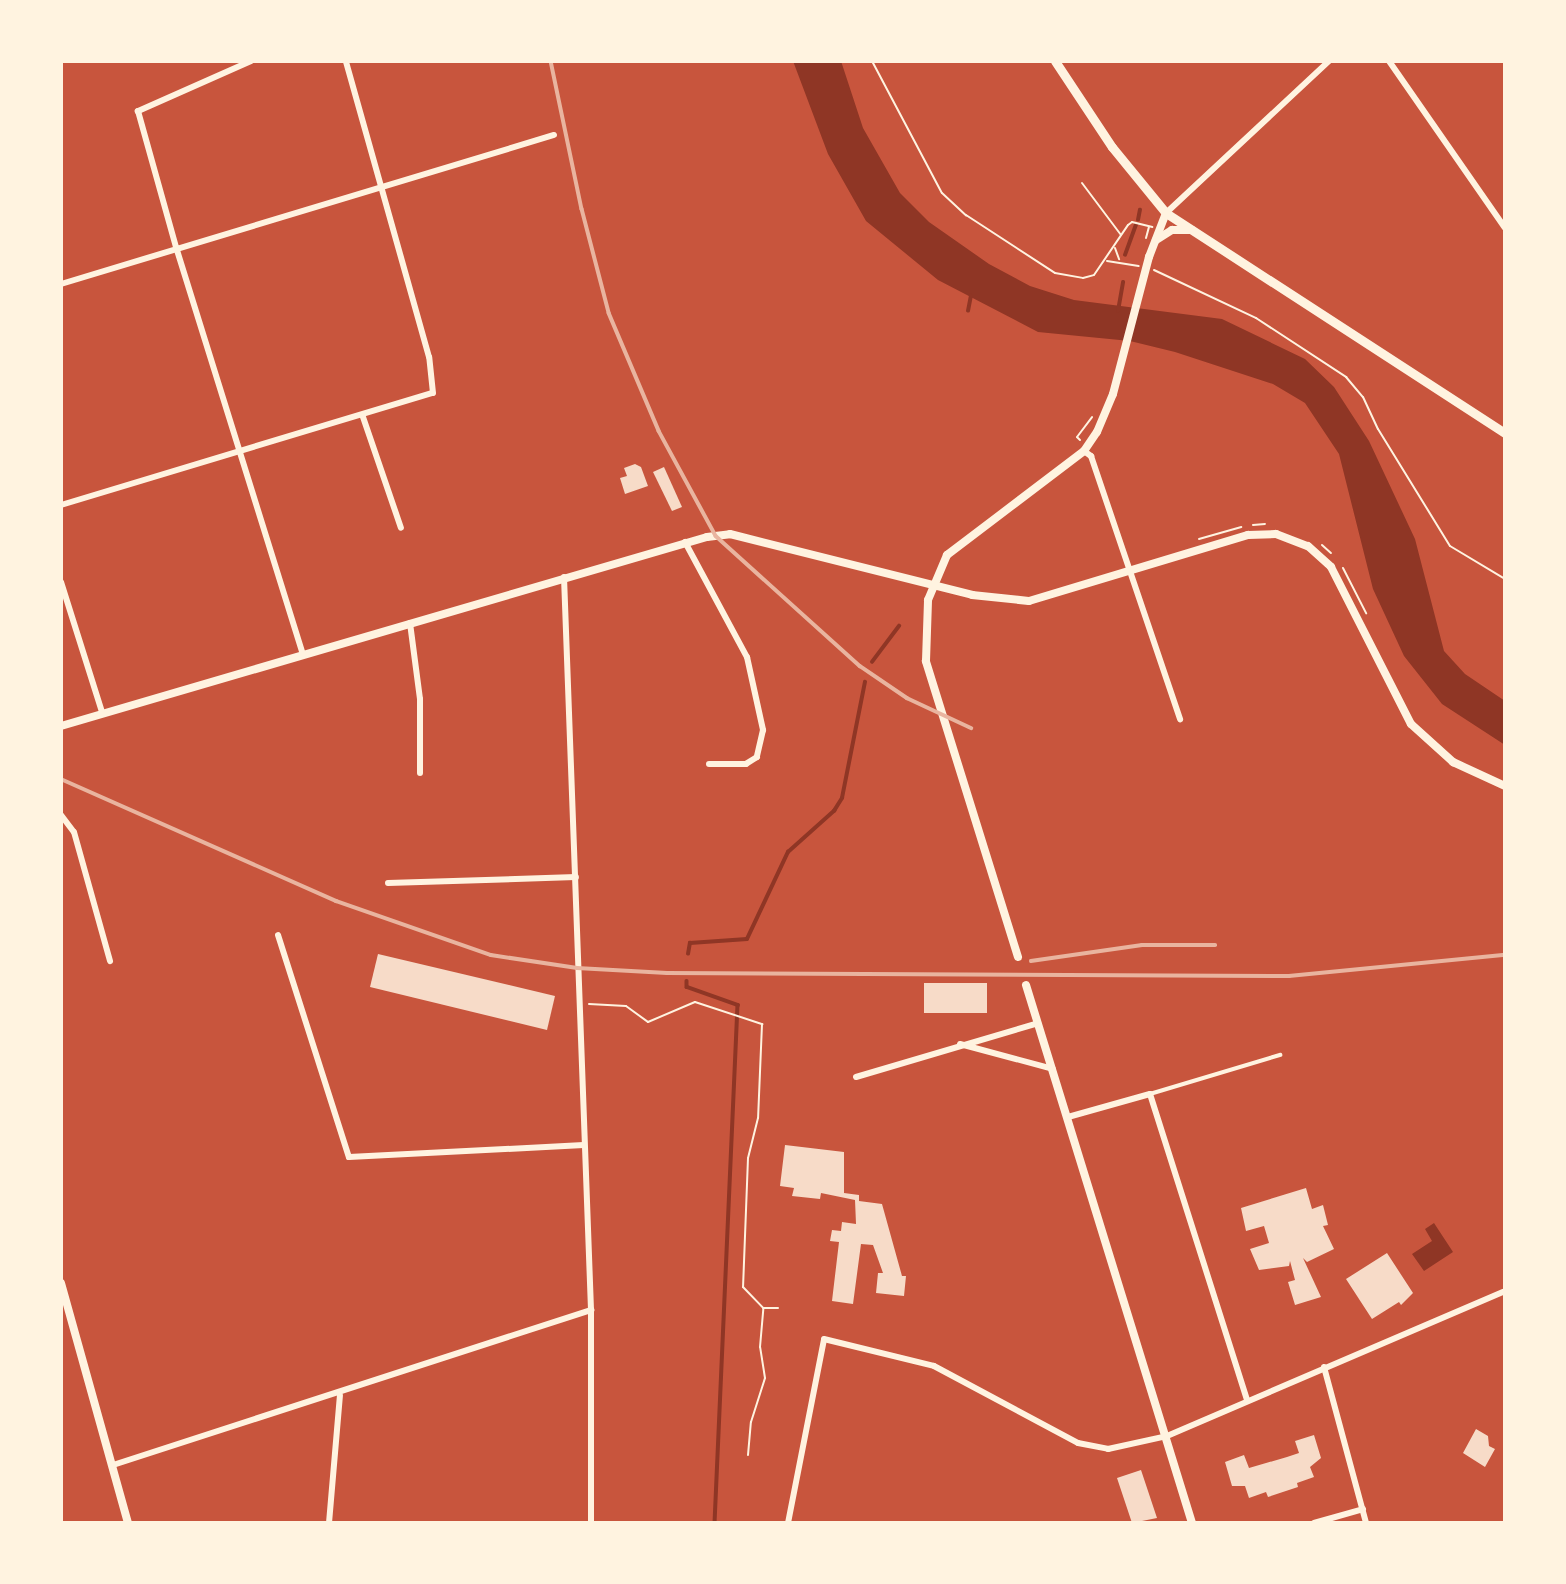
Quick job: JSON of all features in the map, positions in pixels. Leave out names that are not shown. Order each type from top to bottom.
[{"type":"main road","points":[[1055,61],[1112,147],[1166,214],[1505,433]]},
{"type":"street","points":[[251,61],[138,111],[176,247],[303,654]]},
{"type":"street","points":[[61,505],[363,417],[433,393],[429,356],[346,61]]},
{"type":"street","points":[[1018,957],[926,661],[925,617],[932,584],[947,555],[969,535],[1084,451],[1104,417],[1149,257],[1166,214],[1329,61]]},
{"type":"street","points":[[1389,61],[1504,225]]},
{"type":"street","points":[[61,284],[176,247],[554,135]]},
{"type":"street","points":[[1154,242],[1172,230],[1192,230]]},
{"type":"street","points":[[363,417],[401,528]]},
{"type":"street","points":[[1084,451],[1091,456],[1180,719]]},
{"type":"street","points":[[61,726],[564,576],[685,542],[730,534],[1003,601],[1029,601],[1248,535],[1276,534],[1308,546],[1331,566],[1411,724],[1453,762],[1505,786]]},
{"type":"street","points":[[685,542],[747,657],[763,730],[757,757],[746,764],[709,764]]},
{"type":"street","points":[[564,576],[591,1310],[591,1523]]},
{"type":"street","points":[[61,582],[102,712]]},
{"type":"street","points":[[410,623],[419,699],[420,773]]},
{"type":"street","points":[[61,815],[74,832],[110,961]]},
{"type":"street","points":[[388,883],[576,877]]},
{"type":"street","points":[[278,934],[349,1157],[357,1160],[584,1144]]},
{"type":"street","points":[[1026,985],[1192,1523]]},
{"type":"street","points":[[856,1077],[959,1044],[1038,1023]]},
{"type":"street","points":[[959,1044],[1053,1069]]},
{"type":"street","points":[[1068,1117],[1150,1094],[1247,1400]]},
{"type":"street","points":[[61,1283],[128,1523]]},
{"type":"street","points":[[788,1523],[824,1339],[934,1366],[1091,1447],[1122,1448],[1167,1436],[1503,1292]]},
{"type":"street","points":[[113,1465],[340,1395],[591,1310]]},
{"type":"street","points":[[1324,1367],[1366,1523]]},
{"type":"street","points":[[329,1523],[340,1395]]},
{"type":"street","points":[[1314,1523],[1363,1509]]},
{"type":"lane","points":[[1150,1094],[1280,1055]]},
{"type":"path","points":[[872,61],[934,181],[952,204],[1055,273],[1089,277],[1107,261],[1132,222],[1151,226]]},
{"type":"path","points":[[1082,183],[1122,236]]},
{"type":"path","points":[[1115,248],[1120,260]]},
{"type":"path","points":[[1107,261],[1120,260],[1141,267]]},
{"type":"path","points":[[1152,270],[1256,318],[1346,377],[1363,397],[1378,429],[1450,546],[1505,579]]},
{"type":"path","points":[[1079,439],[1094,414]]},
{"type":"path","points":[[1197,540],[1231,529]]},
{"type":"path","points":[[583,1005],[622,1005],[648,1022],[687,1001],[712,1005],[757,1019],[764,1036],[758,1118],[748,1158],[743,1287],[763,1308],[778,1308]]},
{"type":"path","points":[[748,1455],[751,1422],[765,1378],[761,1347],[763,1308]]},
{"type":"shaded area","points":[[793,61],[841,61],[863,128],[900,193],[929,222],[989,264],[1030,286],[1074,300],[1222,319],[1305,359],[1334,387],[1369,441],[1415,539],[1444,651],[1465,674],[1505,701],[1505,745],[1442,704],[1404,656],[1373,589],[1339,454],[1305,403],[1273,384],[1175,352],[1130,341],[1038,332],[938,280],[866,221],[828,154]]},
{"type":"shaded area","points":[[1434,1223],[1453,1252],[1424,1271],[1412,1254],[1432,1241],[1425,1229]]},
{"type":"building","points":[[635,464],[641,467],[648,486],[625,494],[620,478],[627,476],[624,468]]},
{"type":"building","points":[[664,467],[682,507],[672,511],[653,472]]},
{"type":"building","points":[[378,954],[555,996],[547,1030],[370,987]]},
{"type":"building","points":[[924,983],[987,983],[987,1013],[924,1013]]},
{"type":"building","points":[[785,1145],[844,1152],[844,1193],[859,1195],[859,1201],[882,1204],[902,1276],[906,1276],[904,1296],[876,1293],[878,1273],[883,1273],[873,1245],[861,1244],[853,1304],[832,1301],[839,1242],[830,1241],[832,1230],[841,1231],[842,1222],[856,1224],[855,1200],[821,1193],[820,1199],[792,1196],[794,1188],[780,1186]]},
{"type":"building","points":[[1306,1188],[1312,1209],[1323,1205],[1328,1225],[1323,1226],[1334,1249],[1307,1262],[1303,1258],[1321,1297],[1295,1305],[1288,1282],[1295,1280],[1290,1261],[1289,1266],[1259,1270],[1250,1249],[1269,1243],[1264,1226],[1246,1231],[1241,1208]]},
{"type":"building","points":[[1387,1253],[1413,1293],[1401,1305],[1399,1302],[1372,1319],[1346,1279]]},
{"type":"building","points":[[1476,1429],[1488,1436],[1489,1446],[1495,1449],[1485,1467],[1463,1453]]},
{"type":"building","points":[[1314,1435],[1321,1458],[1310,1467],[1314,1477],[1297,1483],[1298,1487],[1268,1497],[1266,1492],[1249,1498],[1245,1486],[1232,1486],[1225,1462],[1244,1455],[1249,1468],[1287,1457],[1299,1453],[1295,1441]]},
{"type":"building","points":[[1141,1470],[1157,1518],[1132,1523],[1117,1478]]},
{"type":"waterway","points":[[1138,220],[1140,210]]},
{"type":"waterway","points":[[1125,255],[1136,225]]},
{"type":"waterway","points":[[1118,311],[1123,282]]},
{"type":"waterway","points":[[968,311],[971,296]]},
{"type":"waterway","points":[[872,662],[899,626]]},
{"type":"waterway","points":[[688,954],[690,943],[747,939],[788,852],[834,811],[842,798],[865,682]]},
{"type":"waterway","points":[[687,981],[687,987],[738,1005],[715,1523]]},
{"type":"railway","points":[[551,61],[582,209],[609,313],[659,431],[716,536],[860,666],[907,698],[971,728]]},
{"type":"railway","points":[[61,779],[336,901],[491,955],[577,968],[667,973],[1289,976],[1505,955]]},
{"type":"railway","points":[[1031,961],[1142,945],[1215,945]]}]
